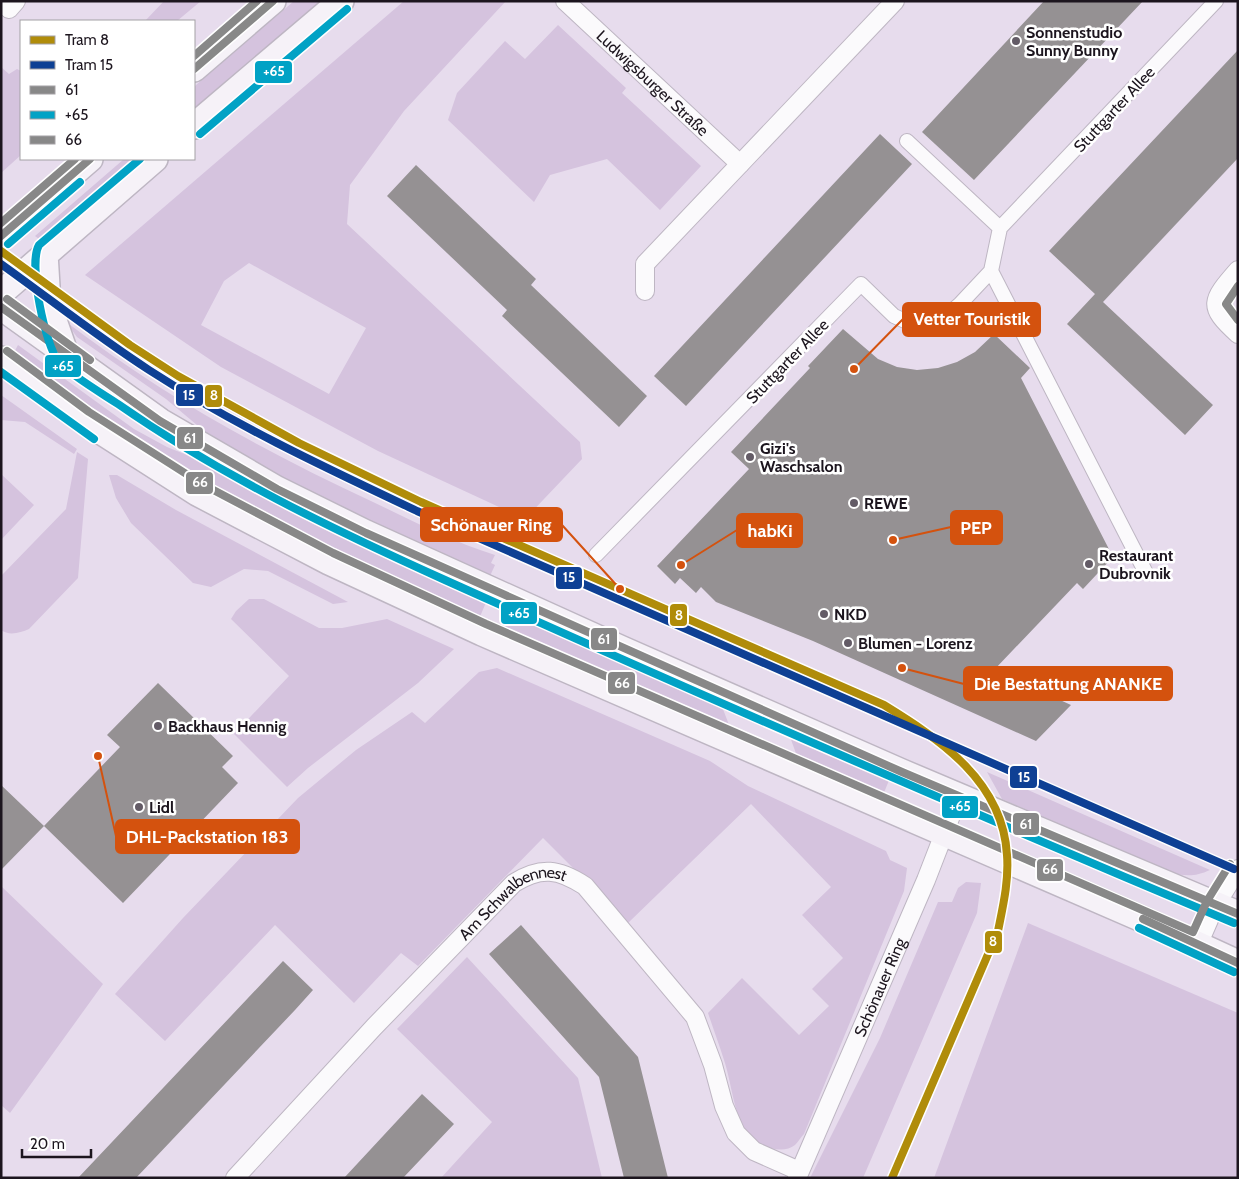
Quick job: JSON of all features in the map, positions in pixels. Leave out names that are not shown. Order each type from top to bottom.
[{"type":"main road","points":[[195,68],[273,1]]},
{"type":"main road","points":[[195,125],[341,1]]},
{"type":"main road","points":[[1,236],[89,160]]},
{"type":"main road","points":[[1,293],[154,160]]},
{"type":"main road","points":[[46,253],[48,303],[66,355]]},
{"type":"main road","points":[[1,307],[160,421],[277,490],[366,533],[622,649],[1227,910]]},
{"type":"main road","points":[[1,359],[83,420],[198,493],[260,528],[482,633],[1238,963]]},
{"type":"street","points":[[2,1],[10,8],[16,1]]},
{"type":"street","name":"Ludwigsburger Straße","points":[[565,1],[740,164]]},
{"type":"street","points":[[645,291],[645,264],[895,1]]},
{"type":"street","name":"Stuttgarter Allee","points":[[1000,228],[1216,1]]},
{"type":"street","points":[[907,140],[1000,228],[991,271],[1146,573]]},
{"type":"street","points":[[1238,270],[1217,298],[1216,309],[1219,316],[1238,334]]},
{"type":"street","name":"Stuttgarter Allee","points":[[596,555],[861,284],[894,316],[914,325],[929,325],[939,322],[960,304],[991,271]]},
{"type":"street","name":"Schönauer Ring","points":[[798,1174],[959,796]]},
{"type":"street","points":[[1198,945],[1227,910],[1238,869]]},
{"type":"street","name":"Am Schwalbennest","points":[[235,1178],[374,1027],[514,883],[529,873],[547,871],[569,875],[585,886],[695,1016],[713,1065],[724,1106],[736,1133],[754,1151],[798,1174]]},
{"type":"shaded area","points":[[164,1],[201,1],[178,20],[146,20]]},
{"type":"shaded area","points":[[294,1],[326,1],[195,113],[196,85]]},
{"type":"shaded area","points":[[404,1],[506,1],[404,111],[350,185],[347,224],[580,442],[582,459],[525,519],[378,451],[221,367],[85,275]],"holes":[[[249,263],[366,328],[329,394],[201,325],[224,281]]]},
{"type":"shaded area","points":[[558,25],[626,88],[622,93],[701,166],[660,210],[607,159],[550,175],[534,202],[448,120],[457,93],[505,41],[525,59]]},
{"type":"shaded area","points":[[1,67],[9,74],[17,69],[20,70],[20,156],[1,173]]},
{"type":"shaded area","points":[[123,160],[140,160],[43,242],[35,236]]},
{"type":"shaded area","points":[[65,321],[138,373],[253,442],[418,524],[495,555],[491,563],[495,565],[490,576],[413,542],[267,471],[210,436],[166,399],[77,337]]},
{"type":"shaded area","points":[[18,345],[134,429],[167,447],[202,461],[263,495],[487,600],[479,619],[284,529],[147,450],[12,356]]},
{"type":"shaded area","points":[[1,395],[77,449],[74,454],[25,422],[1,420]]},
{"type":"shaded area","points":[[77,452],[88,459],[78,578],[29,629],[15,633],[4,632],[1,630],[1,576],[66,509]]},
{"type":"shaded area","points":[[1,474],[34,505],[1,540]]},
{"type":"shaded area","points":[[109,475],[117,475],[176,510],[348,602],[333,604],[268,571],[244,569],[211,587],[193,583],[131,523],[116,498]]},
{"type":"shaded area","points":[[249,599],[264,599],[319,628],[342,628],[387,619],[454,649],[418,683],[308,768],[287,787],[234,734],[289,676],[231,619],[236,611]]},
{"type":"shaded area","points":[[507,609],[721,704],[731,730],[499,627]]},
{"type":"shaded area","points":[[497,668],[710,761],[748,786],[886,851],[890,860],[907,868],[904,891],[804,1134],[795,1145],[783,1149],[770,1148],[747,1133],[739,1117],[726,1068],[708,1013],[742,978],[799,1035],[829,1006],[812,989],[843,958],[802,915],[831,887],[751,804],[628,923],[543,838],[418,966],[401,953],[354,1003],[275,925],[165,1041],[115,994],[183,918],[298,798],[356,750],[412,712],[425,723],[479,672]]},
{"type":"shaded area","points":[[789,734],[890,778],[883,795],[798,759]]},
{"type":"shaded area","points":[[987,772],[1210,870],[1190,875],[1171,873],[1002,799]]},
{"type":"shaded area","points":[[966,882],[981,883],[977,913],[863,1178],[810,1178],[880,1038],[938,902],[952,902],[958,888]]},
{"type":"shaded area","points":[[1,886],[103,984],[10,1113],[1,1105]]},
{"type":"shaded area","points":[[1028,923],[1238,1013],[1238,1178],[934,1178]]},
{"type":"shaded area","points":[[467,957],[578,1078],[602,1178],[441,1178],[492,1122],[397,1029]]},
{"type":"building","points":[[1044,1],[1143,1],[974,180],[922,132]]},
{"type":"building","points":[[1238,50],[1238,158],[1103,302],[1213,405],[1185,435],[1067,324],[1095,294],[1049,251]]},
{"type":"building","points":[[880,134],[912,164],[686,406],[654,376]]},
{"type":"building","points":[[416,165],[536,279],[531,285],[647,396],[619,427],[502,316],[507,310],[387,196]]},
{"type":"building","points":[[843,329],[878,359],[897,367],[917,370],[938,368],[957,362],[975,352],[994,334],[1030,368],[1021,378],[1113,557],[1083,589],[1077,583],[994,670],[1071,705],[1036,741],[813,641],[716,602],[701,587],[696,593],[680,578],[675,584],[657,566],[749,469],[731,452],[810,368],[808,366]]},
{"type":"building","name":"Lidl","points":[[158,683],[233,756],[222,767],[238,783],[123,903],[44,826],[120,747],[107,735]]},
{"type":"building","points":[[1,785],[44,826],[1,870]]},
{"type":"building","points":[[521,925],[638,1057],[668,1178],[624,1178],[599,1077],[489,954]]},
{"type":"building","points":[[283,961],[313,990],[295,1010],[136,1178],[78,1178]]},
{"type":"building","points":[[422,1094],[454,1124],[403,1178],[344,1178]]},
{"type":"tram line","name":"8","points":[[1,251],[130,345],[178,376],[299,443],[421,502],[884,705],[927,733],[965,766],[981,785],[994,806],[1003,829],[1007,855],[1004,903],[998,931],[892,1178]]},
{"type":"tram line","name":"15","points":[[1,264],[149,370],[214,409],[315,462],[417,511],[1234,869]]},
{"type":"transit line","name":"66","points":[[195,55],[257,1]]},
{"type":"transit line","name":"61","points":[[195,68],[273,1]]},
{"type":"transit line","name":"+65","points":[[200,134],[347,9]]},
{"type":"transit line","name":"66","points":[[1,223],[74,160]]},
{"type":"transit line","name":"61","points":[[1,236],[89,160]]},
{"type":"transit line","name":"+65","points":[[139,160],[39,245],[36,255],[37,286],[48,340],[59,362],[78,378],[196,454],[277,500],[361,541],[740,711],[1234,923]]},
{"type":"transit line","name":"+65","points":[[8,244],[80,182]]},
{"type":"transit line","name":"66","points":[[1238,286],[1226,304],[1238,320]]},
{"type":"transit line","name":"66","points":[[7,299],[90,360]]},
{"type":"transit line","name":"61","points":[[1,307],[160,421],[277,489],[366,533],[902,772],[1238,914]]},
{"type":"transit line","name":"66","points":[[7,351],[89,412],[202,484],[333,553],[486,624],[1193,932],[1207,901],[1230,864]]},
{"type":"transit line","name":"+65","points":[[1,372],[94,439]]},
{"type":"transit line","name":"61","points":[[1143,919],[1238,963]]},
{"type":"transit line","name":"+65","points":[[1139,928],[1234,972]]},
{"type":"place","name":"Sonnenstudio Sunny Bunny","points":[[1016,41]]},
{"type":"place","name":"Vetter Touristik","points":[[854,369]]},
{"type":"place","name":"Gizi's Waschsalon","points":[[750,457]]},
{"type":"place","name":"REWE","points":[[854,503]]},
{"type":"place","name":"PEP","points":[[893,540]]},
{"type":"place","name":"Restaurant Dubrovnik","points":[[1089,564]]},
{"type":"place","name":"habKi","points":[[681,565]]},
{"type":"place","name":"Schönauer Ring","points":[[620,589]]},
{"type":"place","name":"NKD","points":[[824,614]]},
{"type":"place","name":"Blumen - Lorenz","points":[[848,643]]},
{"type":"place","name":"Die Bestattung ANANKE","points":[[902,668]]},
{"type":"place","name":"Backhaus Hennig","points":[[158,726]]},
{"type":"place","name":"DHL-Packstation 183","points":[[98,756]]},
{"type":"place","name":"Lidl","points":[[139,807]]}]
